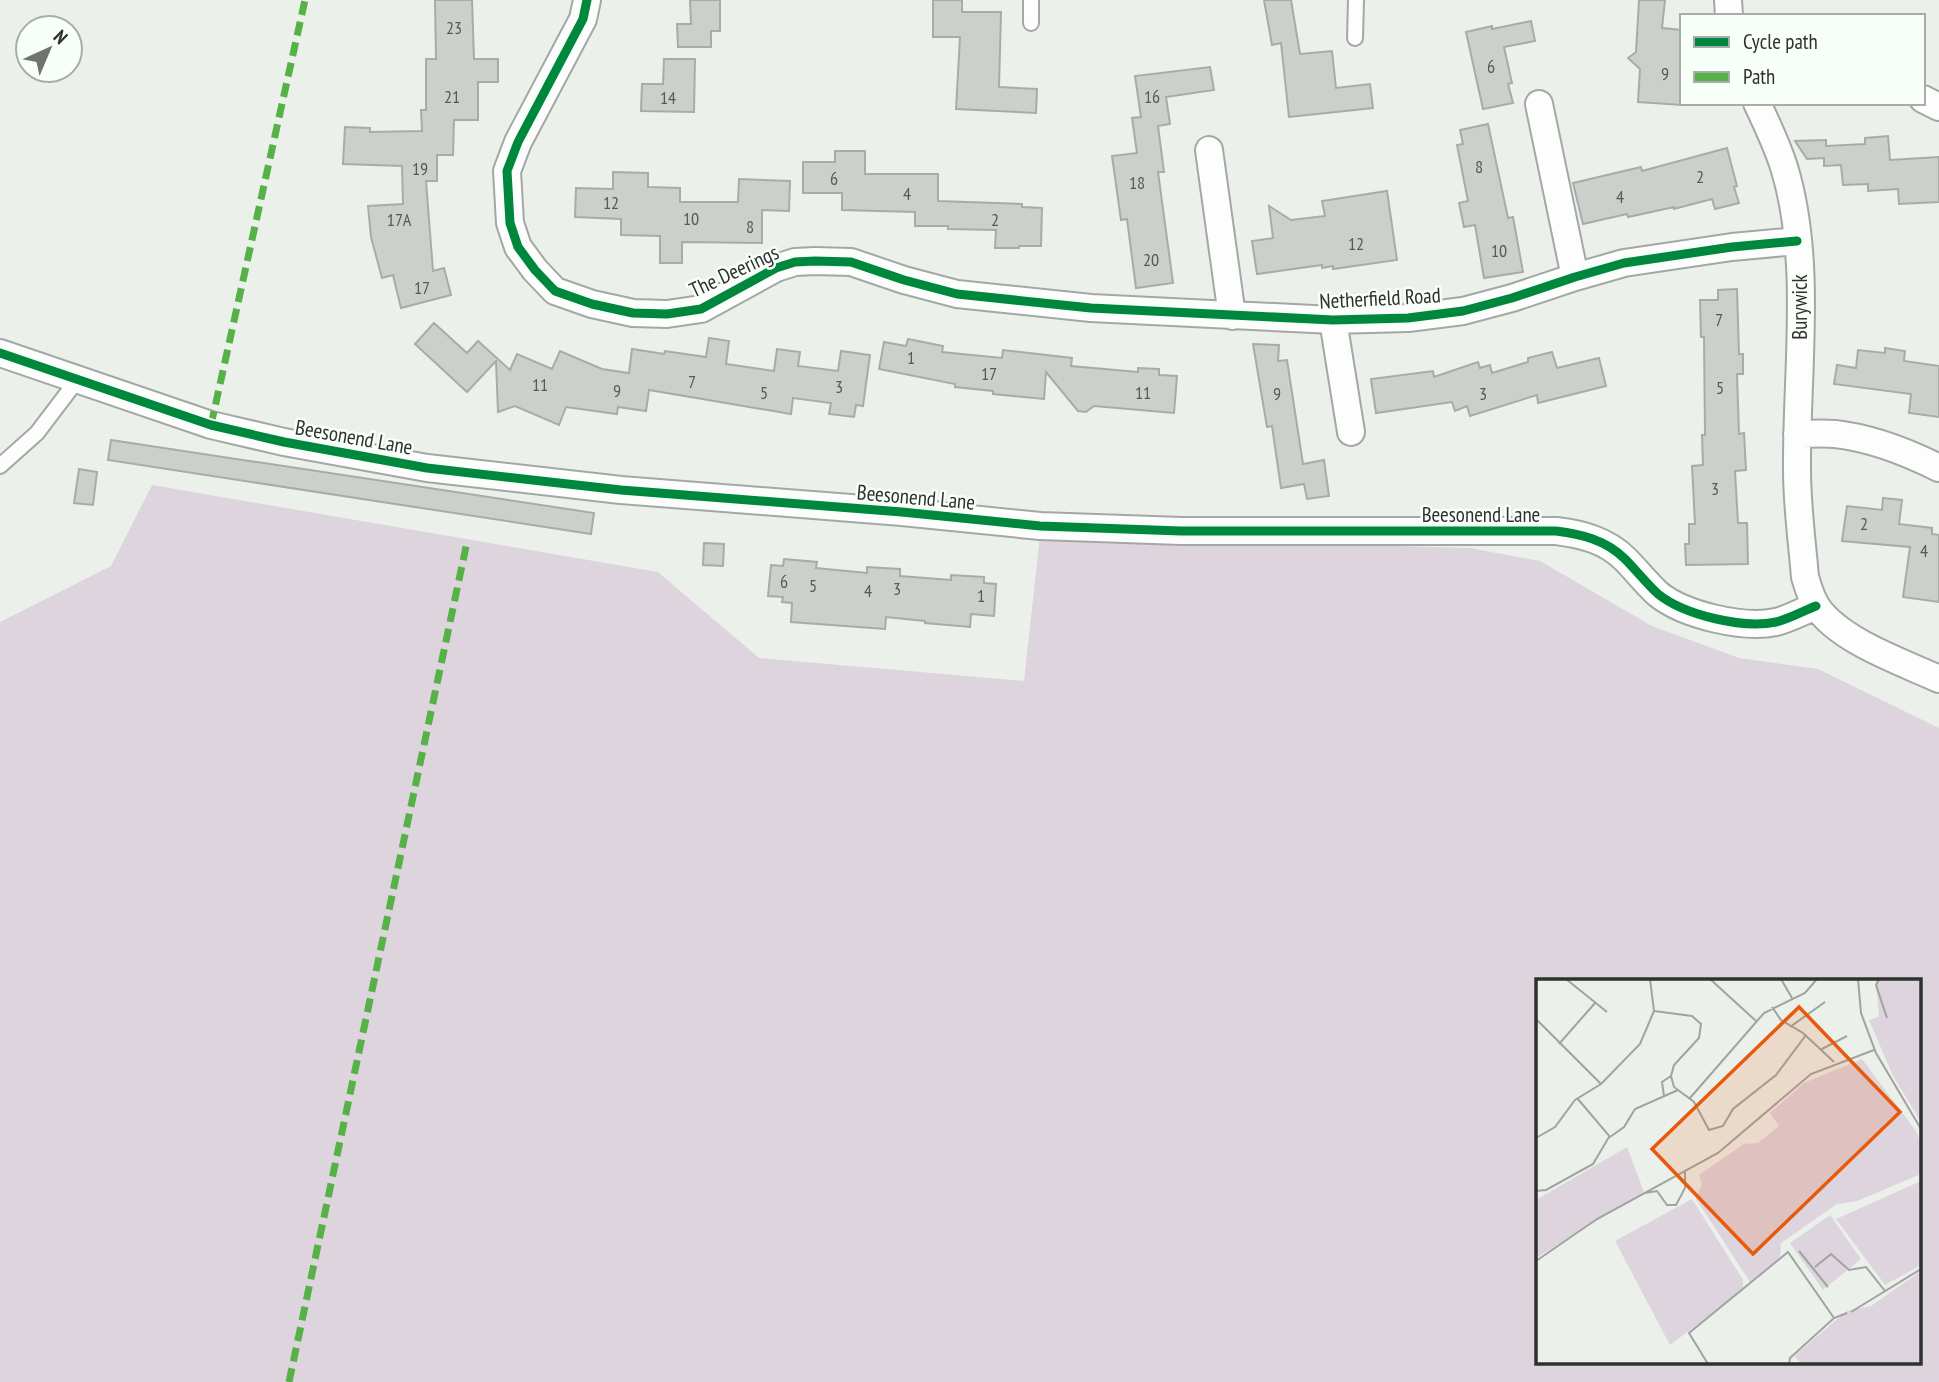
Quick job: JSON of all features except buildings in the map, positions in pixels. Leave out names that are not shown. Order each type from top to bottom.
[{"type":"street","name":"The Deerings","points":[[587,0],[583,19],[518,142],[507,171],[510,223],[518,247],[555,291],[633,313],[667,314],[701,309],[776,268],[795,262],[816,261],[851,262],[957,294]]},
{"type":"street","points":[[1539,104],[1575,277]]},
{"type":"street","name":"Burywick","points":[[1758,105],[1784,168],[1797,241],[1800,288],[1797,473],[1805,577],[1816,606]]},
{"type":"street","points":[[1209,150],[1232,316]]},
{"type":"street","name":"Netherfield Road","points":[[957,294],[1091,308],[1232,316],[1333,320],[1408,318],[1463,311],[1624,263],[1797,241]]},
{"type":"street","name":"Netherfield Road","points":[[1333,320],[1350,432]]},
{"type":"street","name":"Beesonend Lane","points":[[0,353],[211,425],[284,442],[428,468],[621,490],[902,512],[1040,526],[1181,531],[1577,533],[1600,541],[1622,556],[1659,594],[1676,606],[1703,615],[1743,624],[1759,624],[1778,622],[1816,606]]},
{"type":"street","points":[[1797,434],[1834,434],[1859,439],[1892,448],[1939,468]]},
{"type":"street","points":[[1816,606],[1825,617],[1853,639],[1939,679]]},
{"type":"lane","points":[[1031,0],[1031,23]]},
{"type":"lane","points":[[1354,38],[1356,0]]},
{"type":"lane","points":[[0,466],[37,433],[78,379]]},
{"type":"shaded area","points":[[152,485],[658,572],[759,658],[1024,681],[1040,536],[1470,548],[1540,561],[1652,626],[1739,658],[1818,669],[1939,728],[1939,1382],[0,1382],[0,622],[111,566]]},
{"type":"marked path","points":[[211,425],[305,0]]},
{"type":"marked path","points":[[289,1382],[467,542]]},
{"type":"cycle path","points":[[587,0],[583,19],[518,142],[507,171],[510,223],[518,247],[555,291],[592,304],[633,313],[667,314],[701,309],[776,268],[795,262],[815,261],[851,262],[957,294],[1091,308],[1333,320],[1408,318],[1463,311],[1624,263],[1732,247],[1797,241]]},
{"type":"cycle path","points":[[0,353],[211,425],[284,442],[427,468],[621,490],[902,512],[1040,526],[1181,531],[1556,531],[1584,536],[1610,547],[1658,594],[1669,602],[1698,614],[1731,622],[1763,624],[1781,621],[1816,606]]}]
